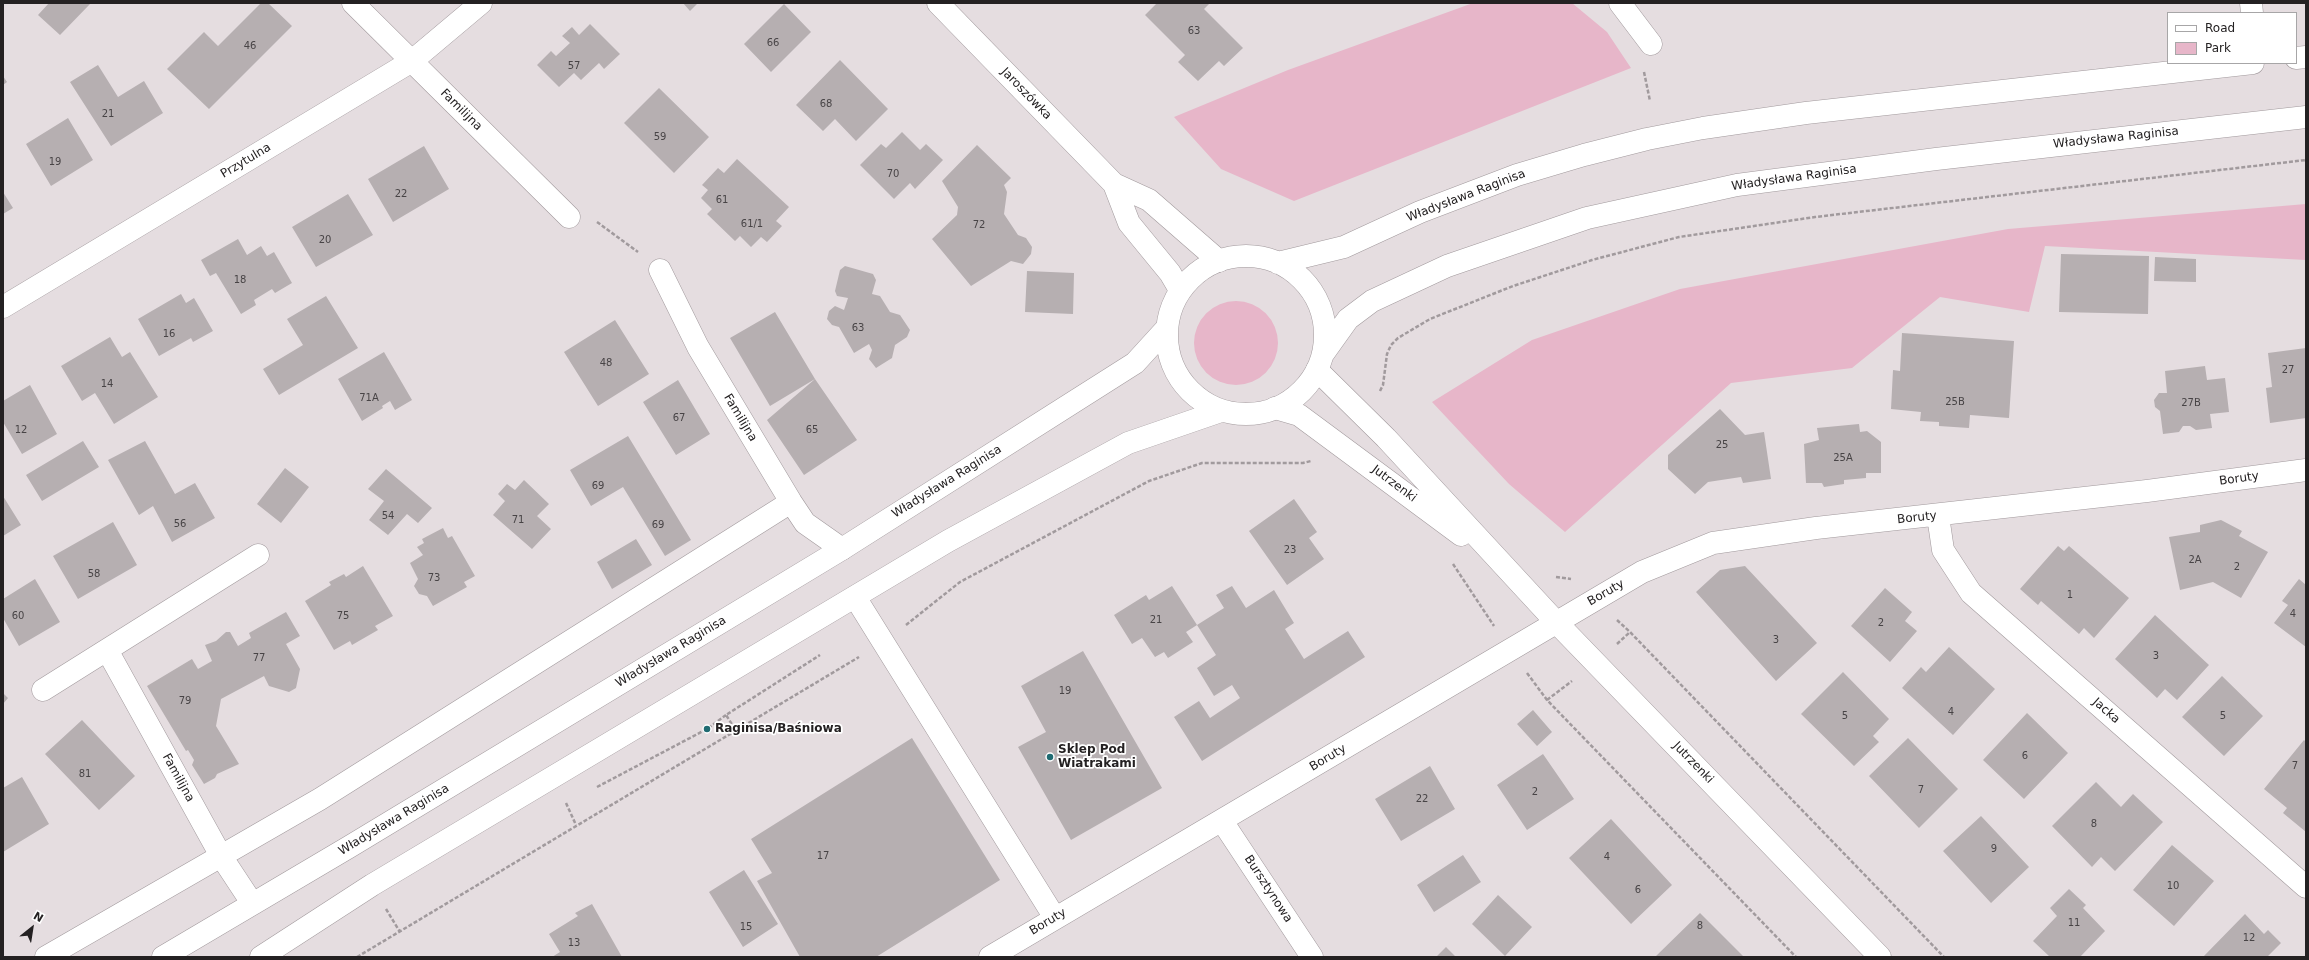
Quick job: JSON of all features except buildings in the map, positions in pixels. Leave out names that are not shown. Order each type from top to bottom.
[{"type":"street","name":"Familijna","points":[[353,3],[569,217]]},
{"type":"street","name":"Przytulna","points":[[3,307],[412,61],[481,3]]},
{"type":"street","name":"Jaroszówka","points":[[938,3],[1114,184],[1149,200],[1218,261]]},
{"type":"street","points":[[1620,3],[1651,44]]},
{"type":"street","name":"Władysława Raginisa","points":[[1278,263],[1344,247],[1420,212],[1517,175],[1584,155],[1647,139],[1703,128],[1806,113],[2244,64]]},
{"type":"street","name":"Władysława Raginisa","points":[[1275,408],[1301,392],[1348,320],[1372,301],[1446,266],[1587,218],[1737,185],[1936,158],[2306,117]]},
{"type":"street","name":"Jaroszówka","points":[[1114,184],[1129,223],[1170,273],[1180,290]]},
{"type":"street","points":[[1275,408],[1258,413],[1239,414],[1221,410],[1206,403],[1182,382],[1169,357],[1166,329],[1171,308],[1180,290],[1204,267],[1218,261],[1244,256],[1278,263],[1303,281],[1319,306],[1325,338],[1320,362]]},
{"type":"street","name":"Familijna","points":[[660,270],[698,347],[791,502],[805,523],[842,549]]},
{"type":"street","name":"Władysława Raginisa","points":[[163,957],[349,847],[842,549],[1135,363],[1166,329]]},
{"type":"street","name":"Jutrzenki","points":[[1320,362],[1359,413],[1386,438],[1556,622],[1880,957]]},
{"type":"street","name":"Jutrzenki","points":[[1275,408],[1299,415],[1335,439],[1507,569]]},
{"type":"street","points":[[261,957],[372,884],[948,541],[1128,443],[1221,410]]},
{"type":"street","name":"Boruty","points":[[990,957],[1642,572],[1713,544],[1816,528],[1938,516],[2306,470]]},
{"type":"street","points":[[46,957],[320,799],[791,502]]},
{"type":"street","name":"Jacka","points":[[1938,516],[1943,550],[1971,593],[2306,887]]},
{"type":"street","points":[[43,690],[258,555]]},
{"type":"street","points":[[855,597],[1055,918]]},
{"type":"street","name":"Familijna","points":[[107,650],[221,856],[252,903]]},
{"type":"street","name":"Bursztynowa","points":[[1222,821],[1312,957]]},
{"type":"path","points":[[1643,67],[1650,101]]},
{"type":"path","points":[[1359,413],[1375,400],[1383,385],[1387,354],[1391,345],[1398,338],[1430,319],[1513,286],[1592,260],[1679,237],[1815,217],[2306,160]]},
{"type":"path","points":[[569,217],[592,219],[612,231],[660,270]]},
{"type":"path","points":[[357,957],[884,642],[960,582],[1149,481],[1202,463],[1302,463],[1320,457],[1335,439]]},
{"type":"path","points":[[1450,560],[1509,650],[1547,700],[1796,957]]},
{"type":"path","points":[[1547,700],[1597,664],[1630,632],[1944,957]]},
{"type":"path","points":[[592,790],[707,729],[726,715],[820,655]]},
{"type":"path","points":[[726,715],[735,730]]},
{"type":"path","points":[[572,800],[565,804],[576,825]]},
{"type":"green space","points":[[1473,3],[1572,3],[1607,32],[1631,68],[1294,201],[1221,169],[1174,117],[1288,70]]},
{"type":"green space","points":[[2306,204],[2306,260],[2045,246],[2029,312],[1940,297],[1852,368],[1731,383],[1565,532],[1509,484],[1432,402],[1532,340],[1680,289],[2008,229]]},
{"type":"green space","points":[[1236,301],[1252,304],[1266,313],[1275,327],[1278,343],[1275,359],[1266,373],[1252,382],[1236,385],[1220,382],[1206,373],[1197,359],[1194,343],[1197,327],[1206,313],[1220,304]]},
{"type":"place","name":"Raginisa/Baśniowa","points":[[707,729]]},
{"type":"place","name":"Sklep Pod Wiatrakami","points":[[1050,757]]}]
